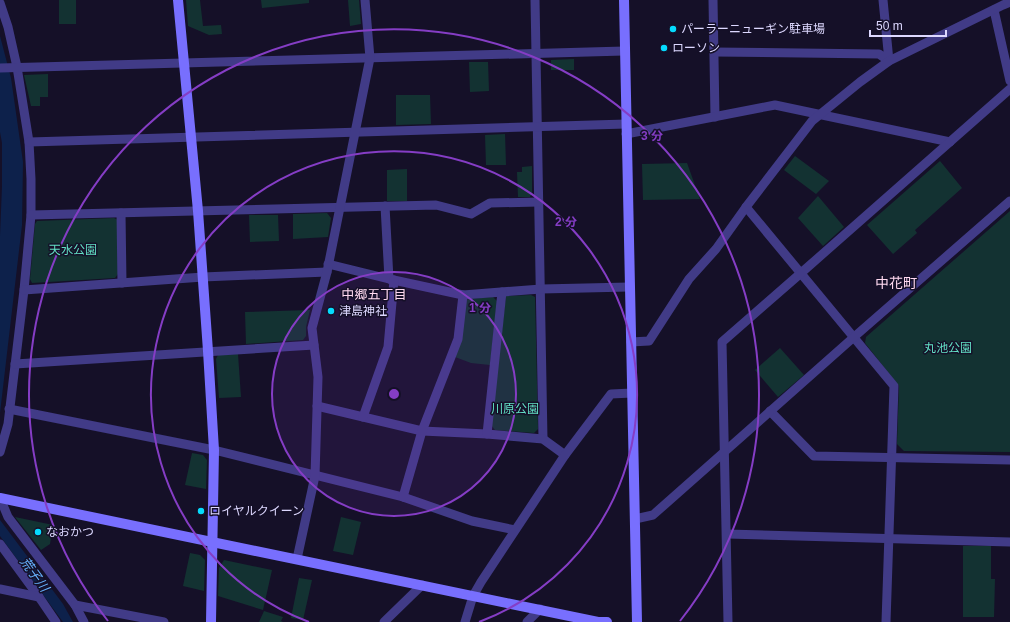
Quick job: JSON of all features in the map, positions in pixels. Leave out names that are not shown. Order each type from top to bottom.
[{"type":"street","points":[[178,0],[198,211],[214,450],[211,622]]},
{"type":"street","points":[[297,559],[315,476],[318,377],[312,328],[340,208],[370,58],[365,0]]},
{"type":"street","points":[[535,0],[543,439]]},
{"type":"street","points":[[624,0],[637,622]]},
{"type":"street","points":[[713,0],[715,117]]},
{"type":"street","points":[[882,0],[889,61]]},
{"type":"street","points":[[630,342],[649,341],[689,279],[716,249],[812,121],[860,82],[889,61],[994,10],[1005,2]]},
{"type":"street","points":[[0,3],[8,27],[28,142],[31,179],[31,215],[24,290],[8,424],[0,452]]},
{"type":"street","points":[[994,10],[1010,81]]},
{"type":"street","points":[[0,68],[624,51]]},
{"type":"street","points":[[714,52],[879,54],[889,61]]},
{"type":"street","points":[[728,622],[722,342],[1010,89]]},
{"type":"street","points":[[28,142],[538,127],[626,129],[715,117],[775,105],[950,142]]},
{"type":"street","points":[[635,519],[653,515],[1010,201]]},
{"type":"street","points":[[31,215],[436,205],[471,214],[490,203],[539,202]]},
{"type":"street","points":[[362,417],[388,346],[392,280],[385,206]]},
{"type":"street","points":[[746,207],[894,386],[886,622]]},
{"type":"street","points":[[121,213],[122,283]]},
{"type":"street","points":[[24,290],[327,268],[463,295],[541,289],[629,287]]},
{"type":"street","points":[[487,434],[502,292]]},
{"type":"street","points":[[403,497],[422,431],[458,339],[463,295]]},
{"type":"street","points":[[15,364],[314,345]]},
{"type":"street","points":[[465,622],[473,596],[480,582],[565,455],[611,394],[632,393]]},
{"type":"street","points":[[317,406],[422,431],[487,434],[543,439],[565,455]]},
{"type":"street","points":[[10,409],[214,450],[403,497],[472,521],[515,530]]},
{"type":"street","points":[[770,411],[814,456],[1010,460]]},
{"type":"street","points":[[0,498],[598,622],[608,622]]},
{"type":"street","points":[[0,498],[8,516],[75,605],[84,622]]},
{"type":"street","points":[[727,534],[1010,542]]},
{"type":"street","points":[[0,544],[56,622]]},
{"type":"street","points":[[384,622],[422,585]]},
{"type":"street","points":[[0,589],[39,597]]},
{"type":"street","points":[[75,605],[164,622]]},
{"type":"street","points":[[527,622],[540,609]]},
{"type":"green space","points":[[59,0],[76,0],[76,24],[59,24]]},
{"type":"green space","points":[[186,0],[200,0],[203,26],[221,25],[222,34],[209,35],[188,26]]},
{"type":"green space","points":[[261,0],[309,0],[309,3],[262,8]]},
{"type":"green space","points":[[348,0],[359,0],[361,24],[350,26]]},
{"type":"green space","points":[[574,59],[574,70],[551,70],[551,60]]},
{"type":"green space","points":[[469,62],[488,62],[489,91],[470,92]]},
{"type":"green space","points":[[48,74],[48,97],[40,97],[40,106],[31,106],[24,75]]},
{"type":"green space","points":[[396,95],[430,95],[431,124],[396,125]]},
{"type":"green space","points":[[505,134],[506,165],[486,165],[485,135]]},
{"type":"green space","points":[[795,156],[829,181],[816,194],[784,170]]},
{"type":"green space","points":[[940,161],[962,188],[915,230],[917,233],[893,254],[867,225]]},
{"type":"green space","points":[[687,163],[700,199],[643,200],[642,164]]},
{"type":"green space","points":[[532,166],[532,193],[530,197],[518,197],[517,172],[522,172],[522,167]]},
{"type":"green space","points":[[407,169],[407,201],[387,201],[387,170]]},
{"type":"green space","points":[[818,196],[844,227],[823,246],[798,218]]},
{"type":"green space","name":"丸池公園","points":[[1010,211],[1010,452],[904,451],[897,444],[899,386],[865,343],[866,337]]},
{"type":"green space","points":[[327,213],[331,218],[328,237],[293,239],[293,214]]},
{"type":"green space","points":[[249,215],[278,215],[279,241],[250,242]]},
{"type":"green space","name":"天水公園","points":[[114,218],[118,220],[118,274],[115,278],[32,283],[30,279],[35,224],[37,221]]},
{"type":"green space","name":"川原公園","points":[[531,295],[535,297],[538,429],[534,433],[495,430],[491,425],[506,296]]},
{"type":"green space","points":[[493,297],[497,301],[490,365],[471,363],[455,357],[465,301],[469,299]]},
{"type":"green space","points":[[310,310],[306,327],[306,336],[303,340],[246,344],[245,312]]},
{"type":"green space","points":[[780,348],[804,375],[778,397],[755,370]]},
{"type":"green space","points":[[238,354],[241,397],[219,398],[216,359],[218,355]]},
{"type":"green space","points":[[192,453],[203,455],[207,460],[206,489],[185,485]]},
{"type":"green space","points":[[15,517],[53,525],[50,544],[41,550]]},
{"type":"green space","points":[[341,517],[361,522],[353,555],[333,551]]},
{"type":"green space","points":[[963,546],[991,546],[991,579],[995,579],[994,617],[963,617]]},
{"type":"green space","points":[[190,553],[200,555],[205,560],[204,591],[183,586]]},
{"type":"green space","points":[[224,560],[272,570],[263,610],[218,596],[219,568]]},
{"type":"green space","points":[[299,578],[312,580],[303,620],[291,618]]},
{"type":"green space","points":[[264,611],[283,617],[281,621],[283,622],[259,622]]},
{"type":"water","points":[[0,36],[11,78],[23,162],[22,225],[0,413],[0,236],[2,143],[0,132]]},
{"type":"water","name":"荒子川","points":[[0,520],[63,604],[73,622],[63,622],[0,536]]},
{"type":"place","name":"パーラーニューギン駐車場","points":[[673,29]]},
{"type":"place","name":"ローソン","points":[[664,48]]},
{"type":"place","name":"津島神社","points":[[331,311]]},
{"type":"place","name":"ロイヤルクイーン","points":[[201,511]]},
{"type":"place","name":"なおかつ","points":[[38,532]]},
{"type":"district","name":"中花町","points":[[896,283]]},
{"type":"district","name":"中郷五丁目","points":[[374,294]]}]
